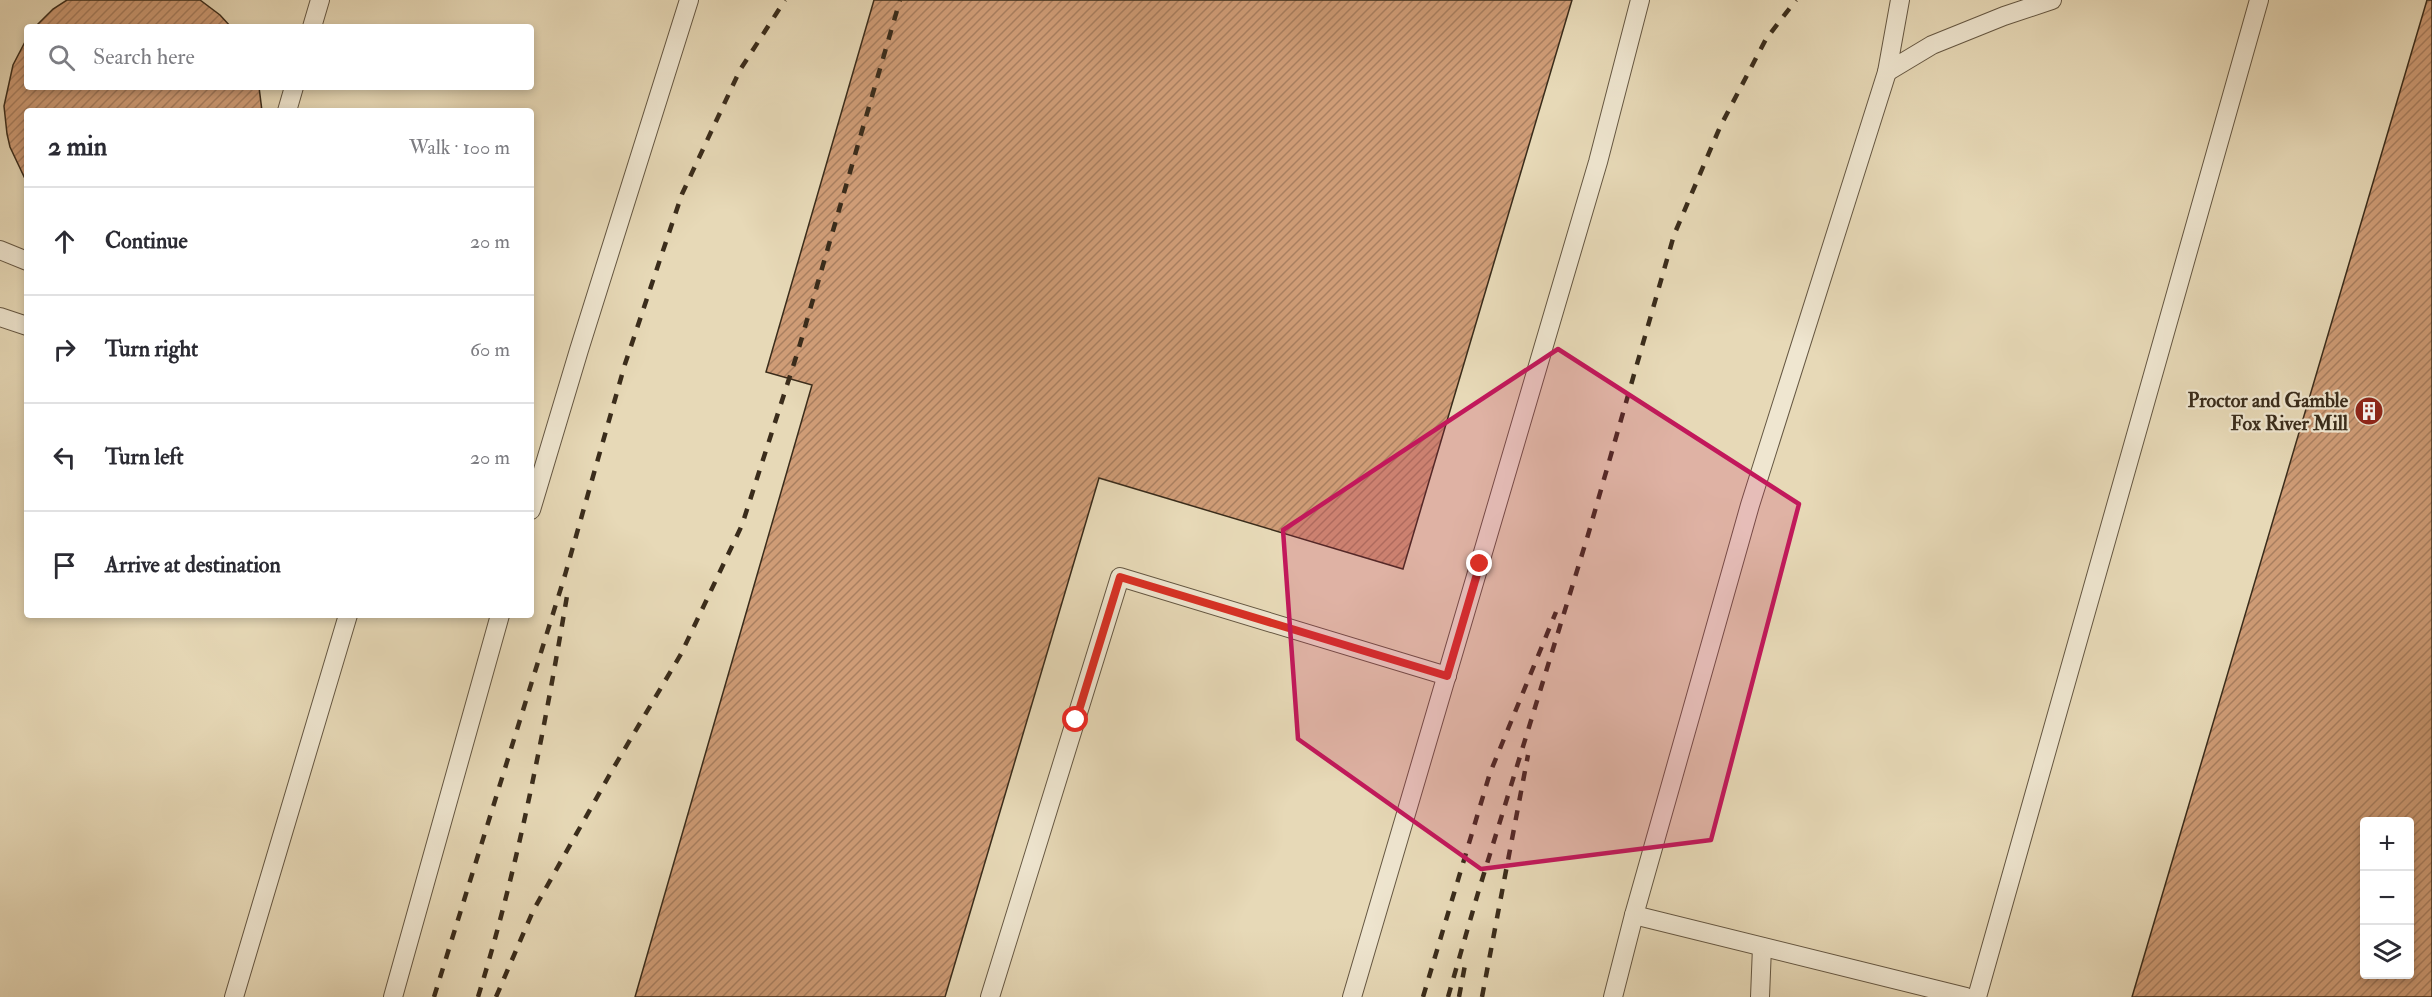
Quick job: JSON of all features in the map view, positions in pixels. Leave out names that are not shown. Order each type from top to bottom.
[{"type":"lane","points":[[313,24],[320,0]]},
{"type":"lane","points":[[534,500],[689,0]]},
{"type":"lane","points":[[1352,997],[1598,162],[1640,0]]},
{"type":"lane","points":[[1613,997],[1750,505],[1887,72],[1900,0]]},
{"type":"lane","points":[[1887,72],[1932,45],[2004,16],[2052,0]]},
{"type":"lane","points":[[1977,997],[2259,0]]},
{"type":"lane","points":[[288,108],[293,90]]},
{"type":"lane","points":[[0,250],[24,260]]},
{"type":"lane","points":[[0,317],[24,325]]},
{"type":"lane","points":[[990,997],[1120,577],[1447,676]]},
{"type":"lane","points":[[234,997],[347,618]]},
{"type":"lane","points":[[393,997],[499,618]]},
{"type":"lane","points":[[1634,915],[1966,997]]},
{"type":"lane","points":[[1760,997],[1762,947]]},
{"type":"highlighted area","points":[[1558,349],[1799,504],[1711,840],[1481,869],[1298,739],[1283,530]]},
{"type":"building","points":[[67,0],[200,0],[228,24],[38,24],[53,9]]},
{"type":"building","points":[[874,0],[1572,0],[1403,569],[1099,478],[945,997],[635,997],[812,385],[766,372]]},
{"type":"building","name":"Proctor and Gamble Fox River Mill","points":[[2427,0],[2432,0],[2432,997],[2132,997]]},
{"type":"building","points":[[24,44],[24,90],[259,90],[262,108],[24,108],[24,177],[10,147],[4,106],[13,65]]},
{"type":"railway","points":[[434,997],[565,575],[625,364],[682,194],[740,70],[785,0]]},
{"type":"railway","points":[[496,997],[533,911],[681,654],[742,525],[798,351],[900,0]]},
{"type":"railway","points":[[1448,997],[1588,535],[1674,235],[1720,127],[1766,39],[1796,0]]},
{"type":"railway","points":[[478,997],[506,897],[530,795],[568,590]]},
{"type":"railway","points":[[1423,997],[1490,773],[1556,612]]},
{"type":"railway","points":[[1482,997],[1528,755]]},
{"type":"railway","points":[[1459,997],[1465,965]]},
{"type":"place","name":"Proctor and Gamble Fox River Mill","points":[[2369,411]]},
{"type":"route","points":[[1076,720],[1120,577],[1447,676],[1480,564]]}]
